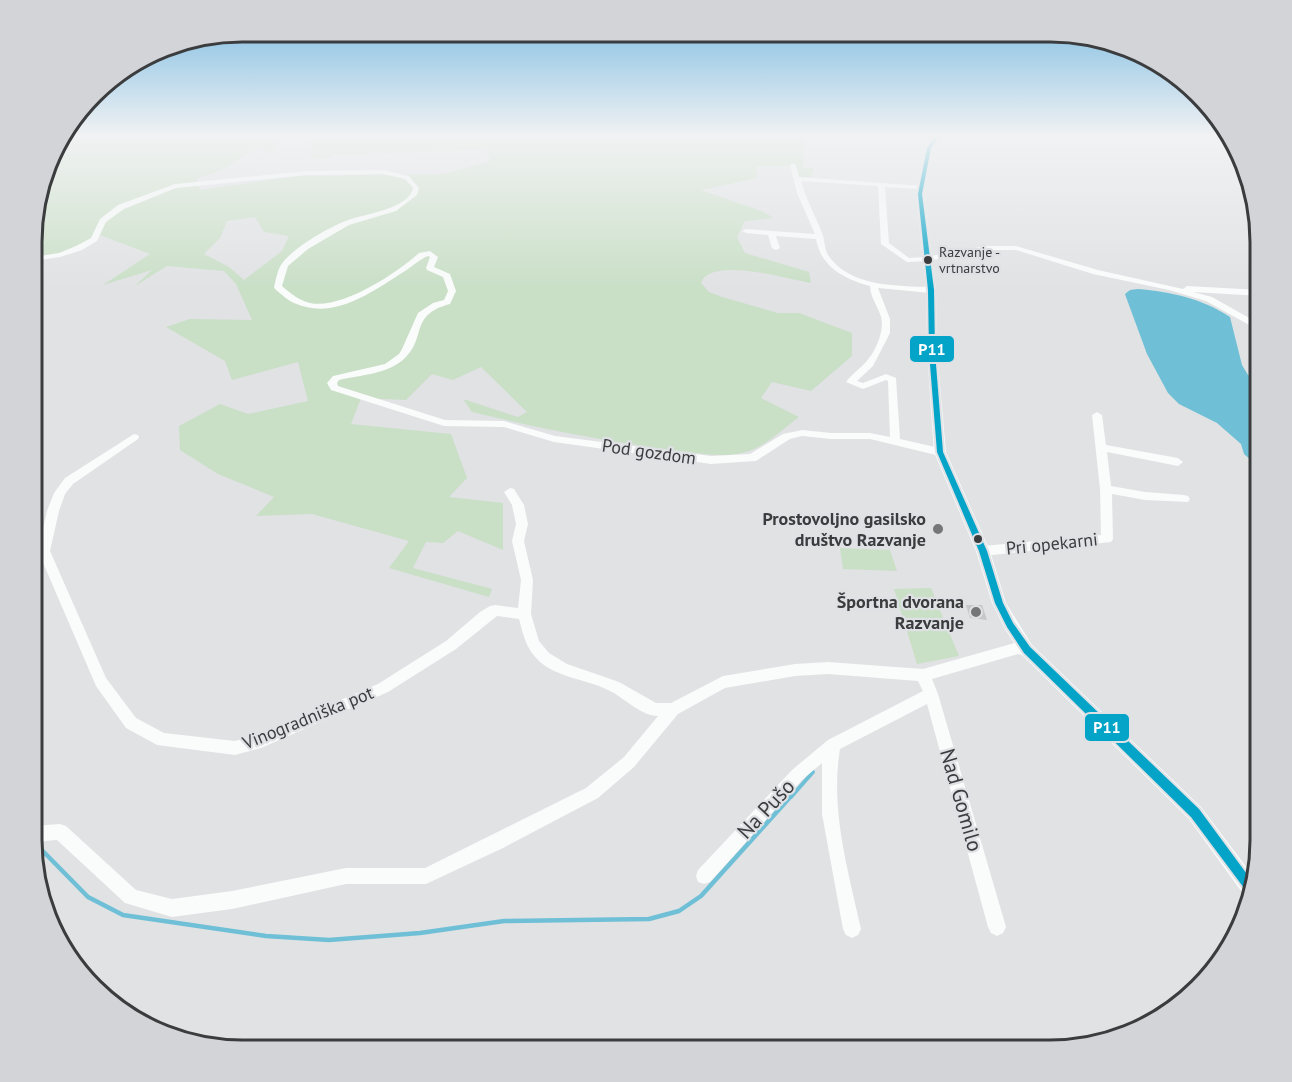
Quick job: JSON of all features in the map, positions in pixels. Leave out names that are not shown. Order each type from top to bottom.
[{"type":"street","name":"Pod gozdom","points":[[42,258],[60,255],[79,248],[94,239],[104,221],[121,207],[171,187]]},
{"type":"street","name":"Pod gozdom","points":[[416,187],[411,198],[397,208],[382,215],[350,222],[290,259],[283,267],[278,287],[289,298],[315,308],[339,304],[359,296],[422,255],[430,253],[434,257],[430,268],[447,276],[452,291],[447,302],[436,305],[421,315],[402,356],[388,366],[336,378],[332,383],[334,388],[444,423],[494,423],[554,439],[711,460],[732,461],[752,458],[787,436],[802,433],[870,436],[940,452]]},
{"type":"street","points":[[798,187],[801,200],[820,237],[824,256],[837,268],[858,281],[931,290]]},
{"type":"street","points":[[881,187],[885,244],[907,260],[986,248],[1016,248],[1096,272],[1171,288],[1209,299],[1250,322]]},
{"type":"street","points":[[920,187],[931,290],[932,352],[940,452],[983,551],[999,603],[1023,649],[1041,662],[1196,813],[1246,881]]},
{"type":"street","points":[[747,231],[820,237]]},
{"type":"street","points":[[771,233],[776,248]]},
{"type":"street","points":[[874,284],[872,287],[874,293],[884,308],[887,328],[882,345],[875,351],[872,362],[851,382],[863,386],[886,377],[893,380],[895,441]]},
{"type":"street","points":[[1171,288],[1250,292]]},
{"type":"street","name":"Pri opekarni","points":[[983,551],[1107,538],[1106,489],[1097,415]]},
{"type":"street","name":"Vinogradniška pot","points":[[134,437],[69,481],[60,493],[52,511],[44,551],[100,682],[131,723],[162,740],[235,748],[261,741],[383,688],[451,645],[495,610],[524,614]]},
{"type":"street","points":[[1100,447],[1178,462]]},
{"type":"street","points":[[1106,489],[1145,496],[1184,499]]},
{"type":"street","points":[[510,492],[518,505],[522,524],[518,542],[527,580],[524,614],[533,644],[544,657],[562,668],[614,686],[654,710],[673,709]]},
{"type":"street","points":[[42,833],[60,832],[131,897],[172,908],[232,900],[346,876],[426,876],[591,793],[629,762],[673,709],[723,682],[795,670],[828,668],[923,675],[1023,649]]},
{"type":"street","name":"Nad Gomilo","points":[[923,675],[931,694],[997,927]]},
{"type":"street","name":"Na Pušo","points":[[704,876],[797,776],[833,745],[931,694]]},
{"type":"street","points":[[833,745],[827,770],[828,799],[852,929]]},
{"type":"green space","points":[[50,187],[199,187],[200,190],[218,187],[713,187],[701,190],[764,212],[773,218],[745,221],[737,237],[745,253],[809,272],[811,283],[769,274],[734,270],[707,275],[701,283],[709,292],[722,297],[778,313],[799,313],[852,333],[852,356],[811,391],[772,382],[761,398],[799,417],[760,446],[745,452],[724,455],[621,443],[472,412],[463,399],[518,417],[527,412],[481,367],[453,380],[432,374],[406,400],[361,398],[351,424],[451,434],[467,478],[449,497],[503,503],[503,550],[458,531],[443,543],[426,542],[413,568],[492,589],[489,597],[389,568],[409,541],[312,514],[256,516],[274,497],[218,474],[180,450],[179,426],[220,404],[248,414],[308,401],[298,362],[232,380],[225,361],[166,327],[190,319],[252,320],[236,284],[224,271],[167,266],[135,286],[152,270],[103,285],[150,254],[97,234],[81,248],[42,259],[44,216]],"holes":[[[255,217],[264,232],[289,236],[282,251],[244,280],[229,267],[204,254],[220,238],[227,221]]]},
{"type":"green space","points":[[840,548],[890,550],[897,571],[843,569]]},
{"type":"green space","points":[[931,588],[959,656],[917,664],[894,589]]},
{"type":"water","points":[[1130,290],[1162,292],[1186,297],[1219,310],[1230,317],[1242,365],[1250,376],[1250,459],[1244,454],[1241,444],[1217,423],[1179,404],[1168,393],[1147,354],[1125,294]]},
{"type":"building","name":"Športna dvorana Razvanje","points":[[966,605],[982,605],[987,620],[970,618]]},
{"type":"waterway","points":[[791,797],[813,772]]},
{"type":"waterway","points":[[42,850],[88,897],[123,915],[266,936],[329,940],[420,933],[504,921],[649,919],[679,911],[701,896],[792,795]]},
{"type":"transit line","name":"P11","points":[[921,187],[920,194],[931,290],[932,352],[940,452],[983,551],[999,603],[1010,625],[1027,650],[1195,813],[1246,881]]},
{"type":"place","name":"Razvanje - vrtnarstvo","points":[[928,260]]},
{"type":"place","name":"Prostovoljno gasilsko društvo Razvanje","points":[[938,529]]},
{"type":"place","name":"Športna dvorana Razvanje","points":[[976,612]]}]
